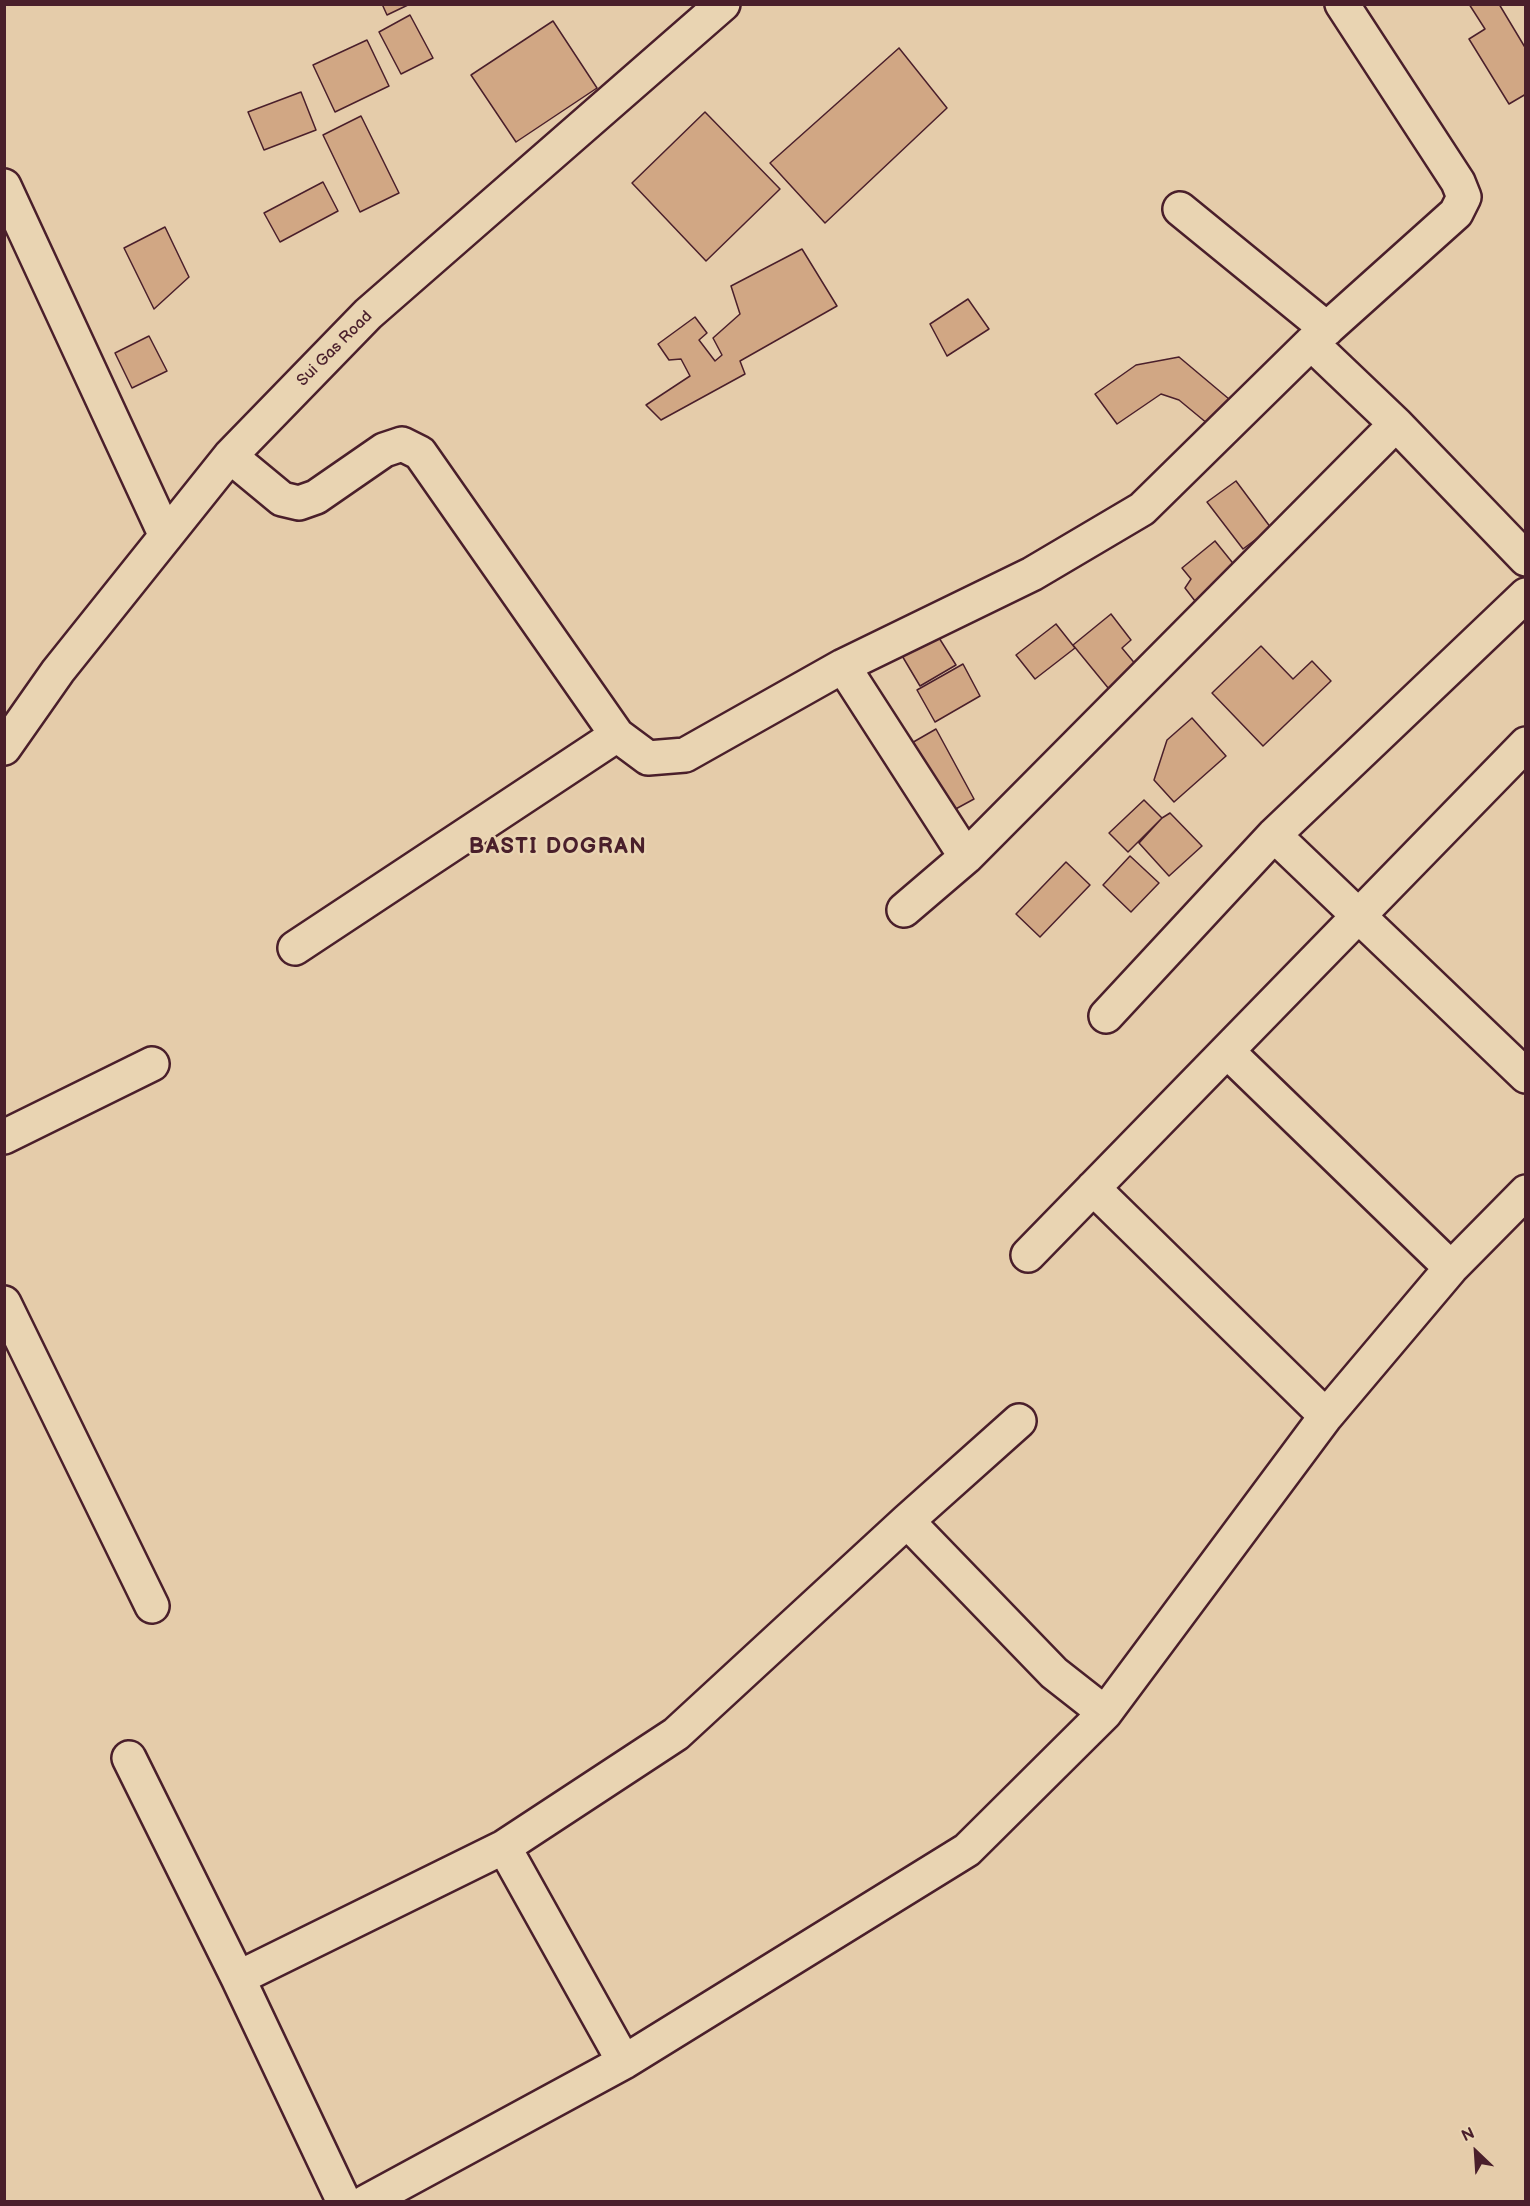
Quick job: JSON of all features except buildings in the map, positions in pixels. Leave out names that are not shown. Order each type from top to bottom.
[{"type":"street","name":"Sui Gas Road","points":[[4,748],[58,671],[230,456],[368,314],[723,4]]},
{"type":"street","points":[[230,456],[282,499],[299,503],[316,497],[384,450],[402,444],[420,453],[616,735],[648,758],[685,755],[843,666],[1032,574],[1142,509],[1319,336],[1456,213],[1464,197],[1458,182],[1342,4]]},
{"type":"street","points":[[4,186],[166,536]]},
{"type":"street","points":[[1180,209],[1319,336],[1396,424],[1526,559]]},
{"type":"street","points":[[904,910],[966,858],[1396,424]]},
{"type":"street","points":[[1106,1016],[1274,835],[1526,595]]},
{"type":"street","points":[[843,666],[966,858]]},
{"type":"street","points":[[295,948],[616,735]]},
{"type":"street","points":[[1028,1255],[1227,1050],[1523,752]]},
{"type":"street","points":[[1274,835],[1526,1076]]},
{"type":"street","points":[[1227,1050],[1451,1268]]},
{"type":"street","points":[[4,1137],[152,1064]]},
{"type":"street","points":[[1094,1188],[1326,1416]]},
{"type":"street","points":[[366,2202],[624,2062],[967,1850],[1105,1713],[1326,1416],[1451,1268],[1526,1192]]},
{"type":"street","points":[[4,1303],[152,1606]]},
{"type":"street","points":[[238,1978],[504,1847],[676,1734],[907,1521],[1020,1421]]},
{"type":"street","points":[[907,1521],[1054,1673],[1105,1713]]},
{"type":"street","points":[[129,1758],[238,1978],[344,2202]]},
{"type":"street","points":[[504,1847],[624,2062]]},
{"type":"district","name":"BASTI DOGRAN","points":[[558,847]]}]
